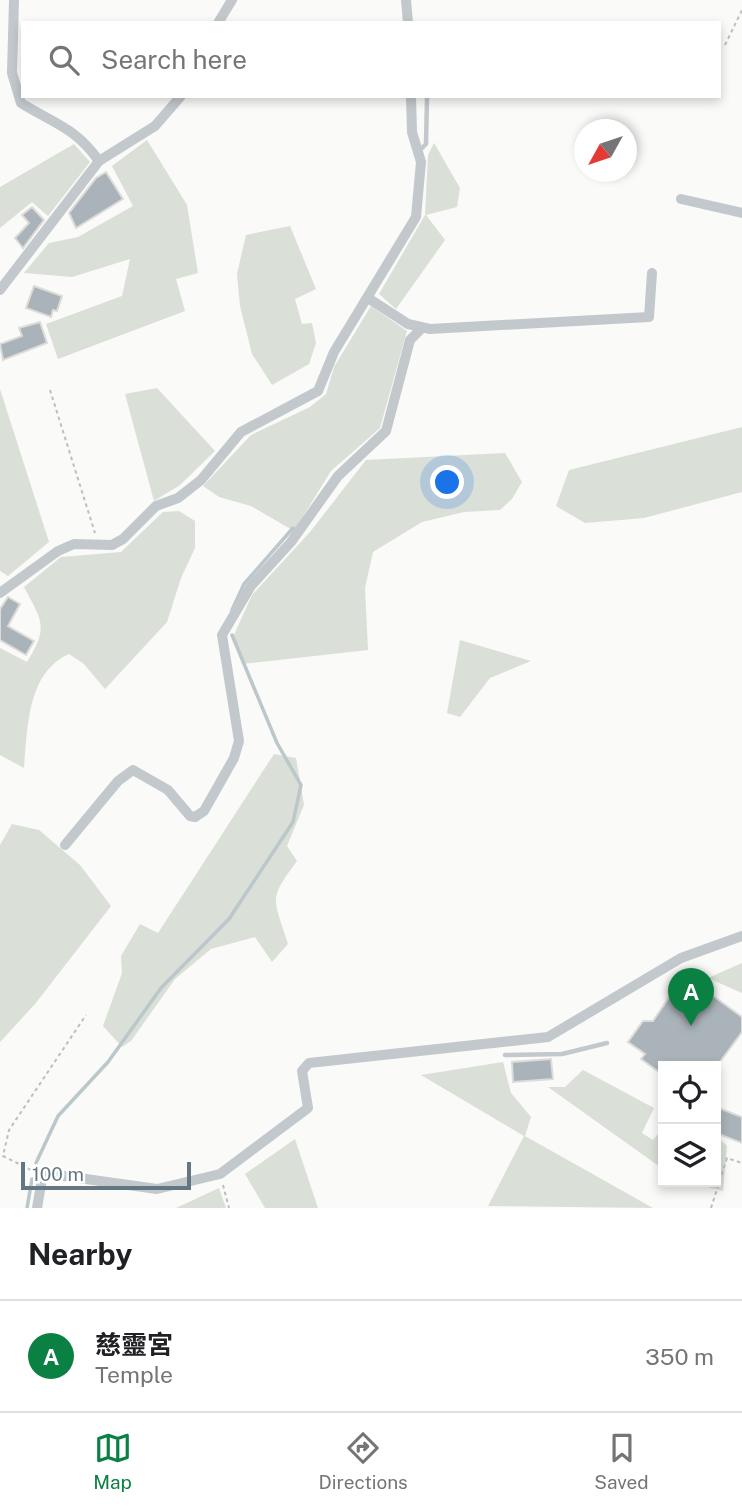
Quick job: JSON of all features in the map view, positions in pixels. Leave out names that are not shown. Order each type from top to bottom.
[{"type":"street","points":[[14,0],[12,73],[21,103],[59,121],[85,141],[99,161]]},
{"type":"street","points":[[219,21],[232,0]]},
{"type":"street","points":[[406,0],[408,21]]},
{"type":"street","points":[[0,290],[99,161],[155,126],[179,98]]},
{"type":"street","points":[[3,587],[58,551],[74,544],[112,545],[123,539],[156,506],[178,498],[201,480],[241,432],[318,391],[334,352],[416,218],[420,189],[418,152],[412,132],[411,98]]},
{"type":"street","points":[[681,199],[742,213]]},
{"type":"street","points":[[368,298],[408,324],[422,328],[460,330],[649,317],[652,273]]},
{"type":"street","points":[[65,845],[118,781],[133,770],[168,790],[190,816],[195,817],[204,811],[234,758],[239,741],[222,635],[251,586],[291,542],[338,476],[386,430],[410,340],[422,328]]},
{"type":"street","points":[[37,1208],[43,1173],[157,1189],[220,1174],[308,1108],[302,1071],[309,1063],[548,1037],[681,958],[742,936]]},
{"type":"lane","points":[[418,152],[426,144],[427,99]]},
{"type":"lane","points":[[505,1055],[562,1054],[607,1043]]},
{"type":"path","points":[[725,45],[742,10]]},
{"type":"path","points":[[50,390],[99,544]]},
{"type":"path","points":[[43,1173],[17,1165],[3,1156],[3,1148],[9,1130],[86,1015]]},
{"type":"path","points":[[711,1208],[727,1158],[742,1163]]},
{"type":"path","points":[[220,1174],[229,1208]]},
{"type":"shaded area","points":[[147,140],[187,205],[198,273],[176,279],[185,311],[58,359],[46,324],[122,296],[130,259],[72,277],[24,273],[49,243],[78,237],[133,206],[112,166]]},
{"type":"shaded area","points":[[434,143],[460,188],[457,207],[426,215],[445,240],[396,309],[379,294],[425,215],[428,155]]},
{"type":"shaded area","points":[[74,144],[90,162],[48,216],[32,202],[0,228],[0,187]]},
{"type":"shaded area","points":[[290,226],[316,289],[295,299],[302,324],[312,323],[316,343],[309,364],[272,385],[252,354],[240,306],[237,274],[246,235]]},
{"type":"shaded area","points":[[371,306],[407,331],[380,428],[331,471],[294,531],[251,506],[219,497],[203,486],[251,435],[310,407],[326,394],[334,367]]},
{"type":"shaded area","points":[[157,388],[215,451],[180,485],[154,501],[125,394]]},
{"type":"shaded area","points":[[0,389],[49,542],[8,576],[0,571]]},
{"type":"shaded area","points":[[742,427],[742,492],[644,518],[585,523],[556,506],[569,470]]},
{"type":"shaded area","points":[[505,453],[522,482],[512,499],[500,510],[464,512],[422,522],[373,552],[365,588],[368,650],[242,664],[233,637],[252,595],[310,532],[366,460]]},
{"type":"shaded area","points":[[179,511],[195,521],[195,548],[181,578],[167,622],[105,689],[84,664],[69,654],[55,663],[37,687],[32,702],[24,768],[0,755],[0,648],[27,662],[40,632],[39,616],[24,587],[61,557],[121,552],[163,512]]},
{"type":"shaded area","points":[[460,640],[531,661],[490,678],[460,717],[447,713]]},
{"type":"shaded area","points":[[274,754],[296,758],[304,805],[287,846],[297,861],[281,884],[276,900],[288,944],[272,962],[255,937],[211,949],[175,979],[131,1041],[122,1047],[103,1026],[122,973],[121,956],[140,924],[158,933]]},
{"type":"shaded area","points":[[12,824],[39,830],[80,865],[111,906],[35,1004],[0,1042],[0,845]]},
{"type":"shaded area","points":[[742,963],[742,993],[708,978]]},
{"type":"shaded area","points":[[503,1062],[511,1093],[531,1117],[525,1136],[653,1208],[488,1206],[524,1136],[421,1075]]},
{"type":"shaded area","points":[[583,1070],[654,1108],[642,1133],[653,1140],[658,1134],[658,1165],[548,1087],[565,1087]]},
{"type":"shaded area","points":[[295,1139],[318,1208],[265,1208],[245,1174]]},
{"type":"shaded area","points":[[721,1141],[727,1146],[723,1191],[707,1187],[721,1187]]},
{"type":"shaded area","points":[[219,1188],[226,1208],[176,1208]]},
{"type":"building","points":[[106,172],[123,199],[76,228],[69,213],[96,178]]},
{"type":"building","points":[[32,207],[44,220],[23,248],[15,238],[29,223],[22,215]]},
{"type":"building","points":[[34,286],[62,296],[57,311],[53,310],[51,317],[26,308]]},
{"type":"building","points":[[40,322],[47,343],[3,360],[0,344],[22,336],[19,328]]},
{"type":"building","points":[[8,597],[20,604],[8,626],[34,641],[26,655],[0,640],[0,609]]},
{"type":"building","points":[[678,984],[692,994],[701,987],[742,1017],[742,1032],[721,1061],[658,1061],[658,1071],[641,1059],[645,1054],[628,1042],[643,1021],[653,1021]]},
{"type":"building","points":[[551,1059],[553,1079],[513,1082],[512,1062]]},
{"type":"building","points":[[721,1109],[742,1117],[742,1143],[721,1135]]},
{"type":"waterway","points":[[232,610],[244,584],[293,528]]},
{"type":"waterway","points":[[36,1163],[58,1116],[108,1062],[161,988],[229,919],[293,822],[301,785],[277,743],[232,635]]},
{"type":"waterway","points":[[27,1208],[32,1179]]},
{"type":"place","name":"慈靈宮","points":[[691,1026]]}]
